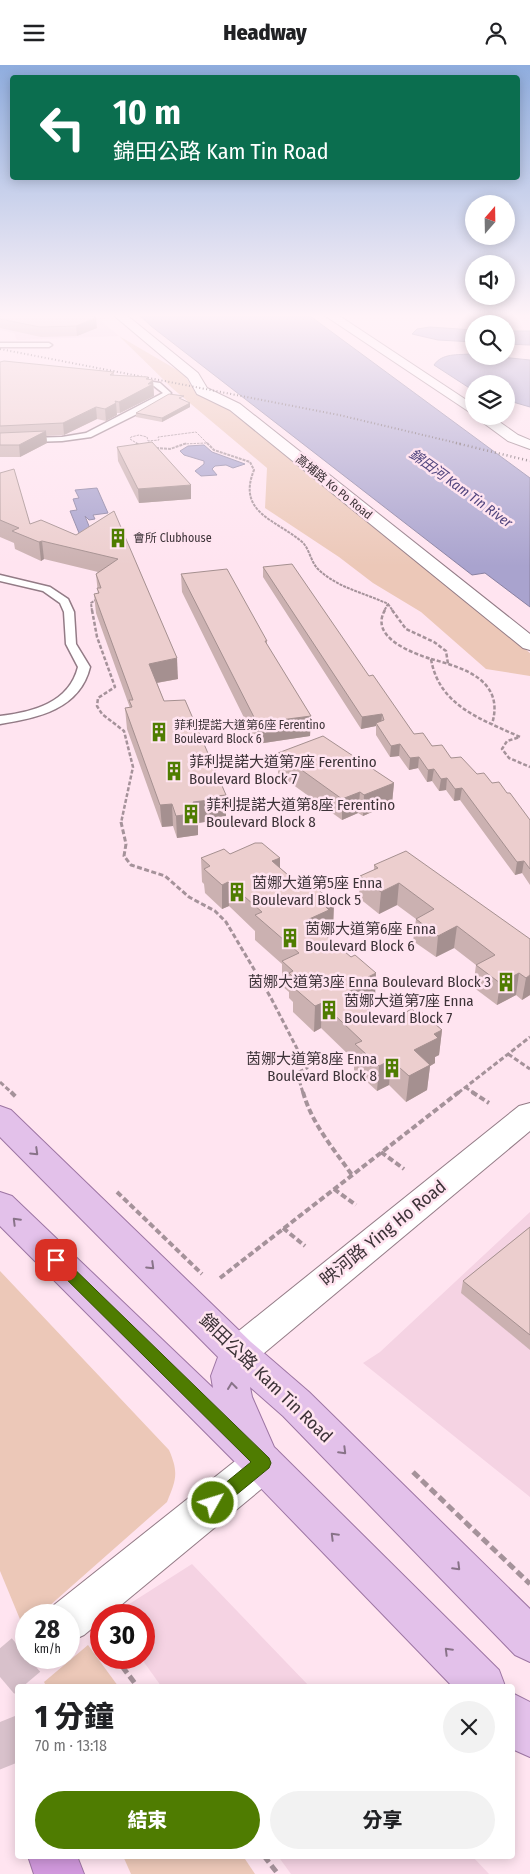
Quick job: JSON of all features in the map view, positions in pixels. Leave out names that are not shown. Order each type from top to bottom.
[{"type":"highway","points":[[53,1859],[59,1874]]},
{"type":"main road","name":"錦田公路 Kam Tin Road","points":[[0,1118],[238,1353],[296,1404],[530,1640]]},
{"type":"main road","points":[[0,1205],[263,1463],[481,1684]]},
{"type":"main road","points":[[238,1353],[230,1376],[233,1398],[263,1463]]},
{"type":"main road","points":[[515,1719],[530,1734]]},
{"type":"street","name":"高埔路 Ko Po Road","points":[[216,397],[236,407],[530,644]]},
{"type":"street","points":[[454,397],[465,405]]},
{"type":"street","points":[[494,425],[513,438],[530,445]]},
{"type":"street","name":"映河路 Ying Ho Road","points":[[238,1353],[530,1114]]},
{"type":"street","points":[[80,1611],[263,1463]]},
{"type":"lane","points":[[0,441],[62,439],[88,435],[163,397]]},
{"type":"lane","points":[[0,578],[46,589],[64,601],[69,612],[71,645],[84,667],[81,683],[75,691],[56,705],[30,715],[0,720]]},
{"type":"path","points":[[139,450],[145,449],[130,439],[130,437],[145,436],[148,441],[154,442],[159,440],[158,437],[196,432],[218,452],[253,465],[254,470],[248,487],[252,503],[265,518],[306,545],[316,568],[337,582],[388,604],[406,629],[434,642],[446,651],[448,664]]},
{"type":"path","points":[[150,449],[170,449],[187,443],[207,443]]},
{"type":"path","points":[[105,597],[91,603],[98,637],[115,687],[98,699],[97,706],[102,714],[120,725],[124,731],[133,767],[121,824],[126,843],[124,856],[131,865],[165,876],[189,897],[215,911],[226,922],[252,970],[271,998],[307,1067],[297,1073],[308,1110],[321,1132],[352,1175]]},
{"type":"path","points":[[388,604],[381,616],[380,623],[387,636],[409,651],[448,664],[478,678],[492,692],[498,708],[492,724]]},
{"type":"path","points":[[431,659],[433,675],[443,690],[464,709],[520,737],[507,741],[502,749],[508,758],[530,767]]},
{"type":"path","points":[[220,1278],[530,1037]]},
{"type":"path","points":[[508,1054],[530,1069]]},
{"type":"path","points":[[465,1087],[488,1103]]},
{"type":"path","points":[[381,1152],[404,1169]]},
{"type":"path","points":[[112,1186],[205,1277]]},
{"type":"path","points":[[334,1189],[356,1205]]},
{"type":"path","points":[[283,1228],[305,1246]]},
{"type":"path","points":[[413,1472],[530,1584]]},
{"type":"path","points":[[124,1669],[135,1684]]},
{"type":"path","points":[[266,1859],[278,1874]]},
{"type":"shaded area","points":[[183,397],[206,397],[228,408],[530,653],[530,676],[486,669],[421,612],[373,583],[339,557],[265,508],[267,468]]},
{"type":"shaded area","points":[[530,1212],[530,1497],[363,1363],[380,1352]]},
{"type":"shaded area","points":[[0,1271],[169,1450],[175,1476],[173,1488],[167,1502],[51,1604],[15,1604],[15,1607],[0,1571]]},
{"type":"shaded area","points":[[192,1564],[307,1684],[160,1684],[149,1669],[155,1669],[155,1604],[129,1604]]},
{"type":"shaded area","points":[[88,1645],[90,1648],[90,1669],[106,1669],[117,1684],[45,1684],[44,1682],[59,1669],[80,1669],[80,1652]]},
{"type":"shaded area","points":[[124,1859],[245,1859],[255,1874],[131,1874]]},
{"type":"shaded area","points":[[280,1859],[475,1859],[489,1874],[291,1874]]},
{"type":"water","name":"錦田河 Kam Tin River","points":[[243,397],[421,397],[530,478],[530,607],[485,573],[472,575]]},
{"type":"water","points":[[515,397],[530,397],[530,407],[515,403]]},
{"type":"water","points":[[204,445],[212,452],[245,464],[233,468],[226,465],[215,466],[212,469],[217,475],[201,476],[195,471],[204,464],[204,461],[184,455],[180,451],[188,446]]},
{"type":"water","points":[[97,488],[108,513],[93,515],[95,519],[89,520],[85,516],[91,531],[79,533],[70,511],[77,510],[73,499],[79,498],[75,490]]},
{"type":"building","points":[[0,397],[128,397],[119,402],[115,401],[116,403],[105,409],[96,407],[63,423],[0,426]]},
{"type":"building","points":[[163,397],[180,397],[179,398],[190,403],[162,418],[136,413]]},
{"type":"building","points":[[46,431],[19,445],[0,445],[0,433]]},
{"type":"building","points":[[152,442],[191,485],[138,489],[117,447]]},
{"type":"building","points":[[14,469],[30,524],[41,520],[76,535],[114,511],[177,658],[149,664],[164,701],[185,700],[226,795],[216,796],[218,799],[193,802],[197,813],[176,816],[172,804],[160,805],[125,708],[132,707],[129,700],[133,700],[94,594],[99,593],[97,588],[101,588],[96,574],[118,559],[42,541],[39,542],[12,531],[19,528],[0,520],[0,473]]},
{"type":"building","points":[[292,564],[369,676],[373,675],[414,734],[423,733],[432,746],[442,745],[451,758],[461,757],[477,774],[484,773],[492,783],[499,782],[507,793],[510,793],[530,820],[530,869],[524,861],[517,862],[462,788],[455,789],[447,778],[441,779],[434,769],[428,770],[419,757],[410,758],[400,744],[391,746],[376,723],[384,720],[382,714],[362,717],[263,567]]},
{"type":"building","points":[[227,569],[267,641],[265,641],[311,716],[257,723],[181,574]]},
{"type":"building","points":[[323,736],[394,783],[364,795],[360,792],[342,799],[278,753]]},
{"type":"building","points":[[255,843],[262,843],[280,858],[272,861],[304,889],[315,887],[334,903],[326,907],[329,910],[307,920],[351,957],[355,955],[376,973],[368,977],[372,981],[348,992],[384,1023],[412,1009],[415,1012],[419,1010],[442,1030],[434,1034],[438,1038],[414,1050],[430,1065],[409,1076],[391,1060],[379,1066],[355,1044],[362,1041],[322,1003],[315,1006],[293,987],[300,983],[289,973],[293,971],[282,961],[299,953],[255,915],[262,912],[228,882],[222,885],[204,869],[210,866],[201,858],[224,849],[230,854]]},
{"type":"building","points":[[406,851],[530,939],[530,975],[526,978],[519,973],[500,983],[476,965],[495,955],[457,926],[438,936],[416,919],[434,909],[399,883],[381,892],[360,876],[378,868],[374,865]]},
{"type":"building","points":[[530,1227],[530,1335],[463,1281]]},
{"type":"tunnel","points":[[0,1677],[15,1664]]},
{"type":"tunnel","points":[[0,1722],[15,1760]]},
{"type":"railway","points":[[249,397],[339,415],[461,444]]},
{"type":"railway","points":[[456,443],[530,461]]},
{"type":"place","name":"會所 Clubhouse","points":[[118,538]]},
{"type":"place","name":"菲利提諾大道第6座 Ferentino Boulevard Block 6","points":[[159,732]]},
{"type":"place","name":"菲利提諾大道第7座 Ferentino Boulevard Block 7","points":[[174,771]]},
{"type":"place","name":"菲利提諾大道第8座 Ferentino Boulevard Block 8","points":[[191,814]]},
{"type":"place","name":"茵娜大道第5座 Enna Boulevard Block 5","points":[[237,892]]},
{"type":"place","name":"茵娜大道第6座 Enna Boulevard Block 6","points":[[290,938]]},
{"type":"place","name":"茵娜大道第3座 Enna Boulevard Block 3","points":[[506,982]]},
{"type":"place","name":"茵娜大道第7座 Enna Boulevard Block 7","points":[[329,1010]]},
{"type":"place","name":"茵娜大道第8座 Enna Boulevard Block 8","points":[[392,1068]]},
{"type":"route","points":[[56,1260],[263,1463],[213,1503]]}]
